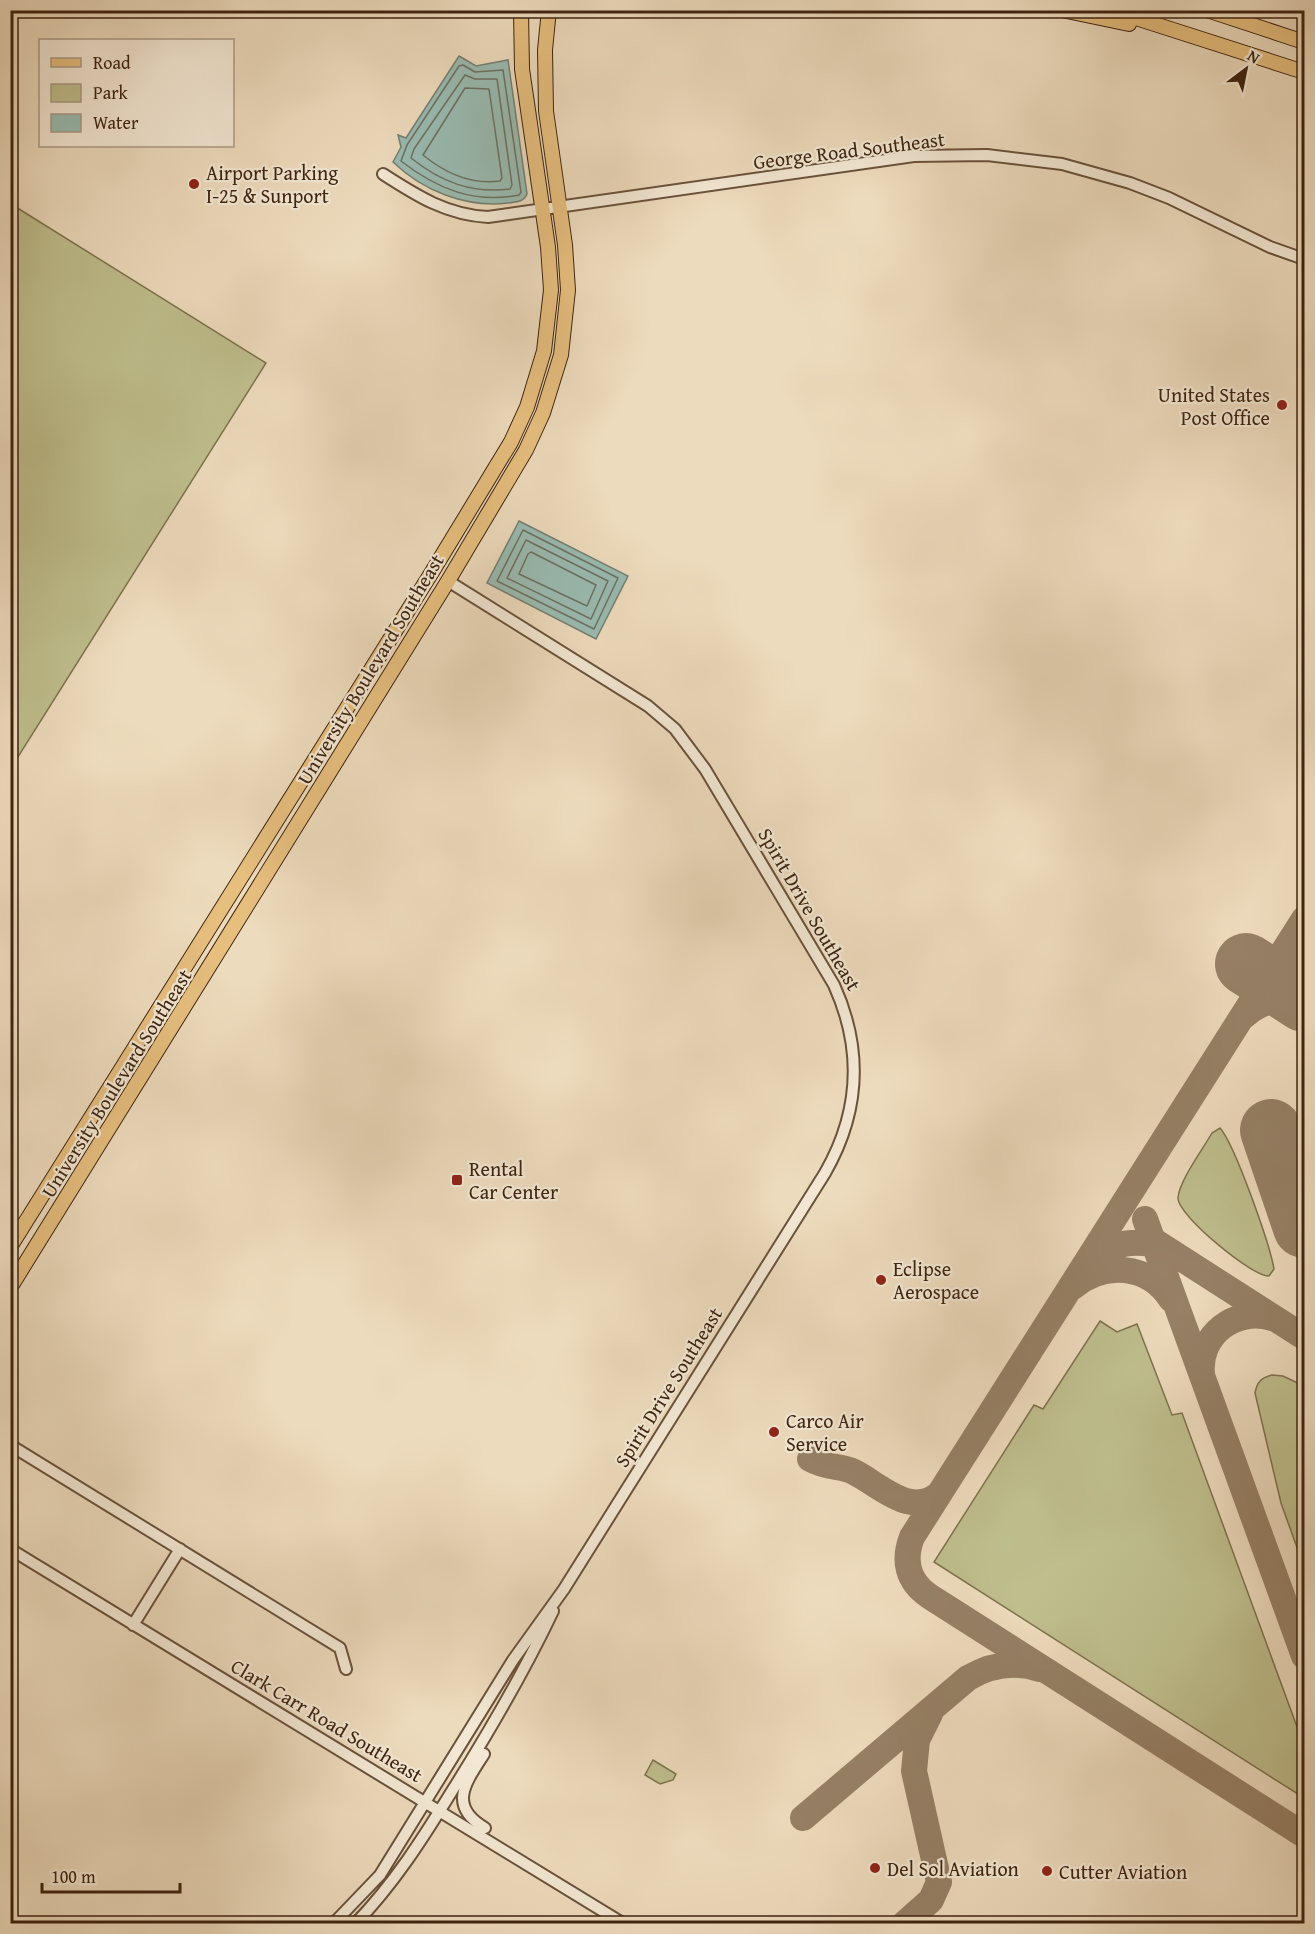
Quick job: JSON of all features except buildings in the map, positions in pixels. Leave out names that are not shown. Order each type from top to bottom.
[{"type":"main road","name":"University Boulevard Southeast","points":[[10,1247],[432,572],[511,442],[534,389],[544,351],[550,311],[550,268],[522,69],[521,10]]},
{"type":"main road","name":"University Boulevard Southeast","points":[[10,1288],[448,581],[526,450],[550,394],[561,355],[567,301],[567,267],[545,90],[549,10]]},
{"type":"main road","points":[[1062,10],[1193,37]]},
{"type":"main road","points":[[1111,10],[1305,72]]},
{"type":"main road","points":[[1207,10],[1305,42]]},
{"type":"main road","points":[[1216,10],[1241,21]]},
{"type":"main road","name":"Spirit Drive Southeast","points":[[432,572],[448,581]]},
{"type":"street","name":"George Road Southeast","points":[[383,174],[436,206],[461,214],[502,217],[914,156],[1004,156],[1062,164],[1130,183],[1169,198],[1270,247],[1305,259]]},
{"type":"street","name":"Spirit Drive Southeast","points":[[448,581],[648,706],[675,729],[705,769],[834,985],[843,1005],[853,1039],[854,1093],[846,1128],[834,1158],[564,1589]]},
{"type":"street","points":[[10,1445],[340,1648],[346,1669]]},
{"type":"street","points":[[133,1625],[180,1549]]},
{"type":"street","name":"Clark Carr Road Southeast","points":[[10,1550],[624,1923]]},
{"type":"street","points":[[355,1923],[390,1884],[504,1709],[564,1589]]},
{"type":"street","points":[[333,1923],[380,1875],[519,1652],[564,1589]]},
{"type":"street","points":[[504,1709],[497,1732],[465,1785],[462,1799],[472,1820],[516,1847],[526,1862]]},
{"type":"green space","points":[[11,204],[266,363],[11,768]]},
{"type":"green space","points":[[1220,1128],[1243,1174],[1259,1218],[1274,1269],[1269,1276],[1261,1274],[1233,1257],[1202,1231],[1181,1206],[1178,1198],[1182,1183],[1192,1165],[1212,1133]]},
{"type":"green space","points":[[1100,1321],[1117,1332],[1137,1324],[1172,1415],[1182,1413],[1304,1746],[1304,1798],[934,1562],[1034,1405],[1043,1409]]},
{"type":"green space","points":[[1272,1375],[1283,1376],[1304,1386],[1304,1567],[1281,1503],[1255,1393],[1260,1381]]},
{"type":"green space","points":[[653,1760],[676,1774],[673,1780],[660,1784],[645,1775]]},
{"type":"water","points":[[459,56],[476,66],[508,60],[527,194],[524,199],[492,204],[461,200],[431,189],[393,162],[401,147],[398,135],[406,138]]},
{"type":"water","points":[[519,521],[628,576],[596,639],[487,583]]},
{"type":"taxiway","points":[[1304,919],[912,1537],[908,1554],[912,1577],[929,1596],[1304,1835]]},
{"type":"taxiway","points":[[1297,935],[1294,962],[1304,992]]},
{"type":"taxiway","points":[[1244,1016],[1258,1006],[1272,1001],[1287,1000],[1304,1004]]},
{"type":"taxiway","points":[[1145,1219],[1304,1656]]},
{"type":"taxiway","points":[[1148,1237],[1304,1337]]},
{"type":"taxiway","points":[[1090,1261],[1107,1250],[1125,1244],[1145,1243],[1165,1248]]},
{"type":"taxiway","points":[[1073,1287],[1098,1273],[1125,1270],[1150,1279],[1171,1299]]},
{"type":"taxiway","points":[[1202,1374],[1202,1360],[1206,1347],[1222,1327],[1245,1317],[1272,1318]]},
{"type":"taxiway","points":[[810,1459],[854,1472],[907,1501],[918,1503],[929,1500],[940,1493]]},
{"type":"taxiway","points":[[803,1818],[968,1678],[994,1667],[1021,1665],[1040,1669]]},
{"type":"taxiway","points":[[904,1924],[931,1900],[939,1882],[914,1771],[917,1740],[930,1714]]},
{"type":"runway","points":[[1246,964],[1304,1001]]},
{"type":"runway","points":[[1271,1130],[1304,1227]]},
{"type":"place","name":"Airport Parking I-25 & Sunport","points":[[194,184]]},
{"type":"place","name":"United States Post Office","points":[[1282,405]]},
{"type":"place","name":"Rental Car Center","points":[[457,1180]]},
{"type":"place","name":"Eclipse Aerospace","points":[[881,1280]]},
{"type":"place","name":"Carco Air Service","points":[[774,1432]]},
{"type":"place","name":"Del Sol Aviation","points":[[875,1868]]},
{"type":"place","name":"Cutter Aviation","points":[[1047,1871]]}]
